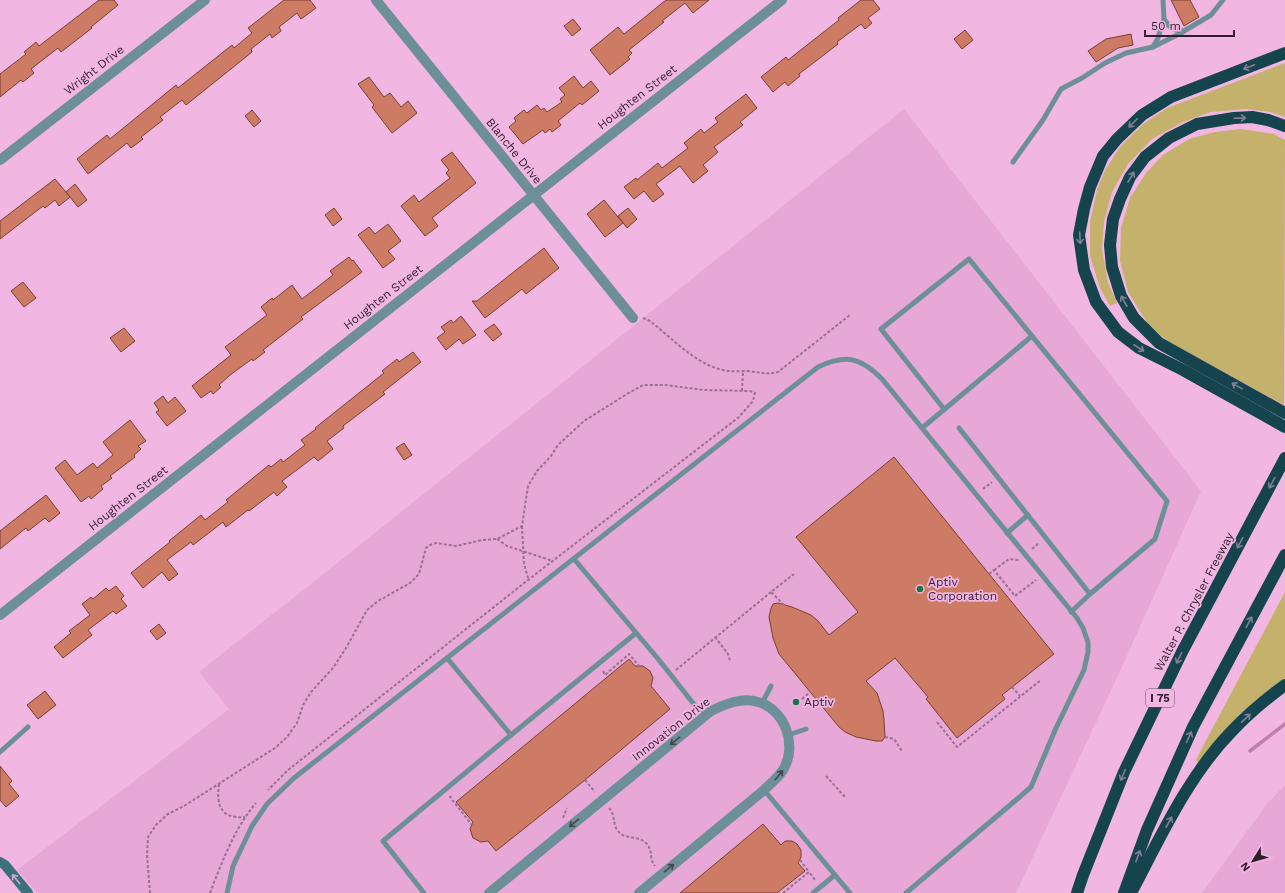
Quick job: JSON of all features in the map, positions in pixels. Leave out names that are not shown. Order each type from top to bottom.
[{"type":"highway","points":[[1285,53],[1171,97],[1142,114],[1117,139],[1103,156],[1088,194],[1079,235],[1084,270],[1096,302],[1118,332],[1139,348],[1183,370],[1285,427]]},
{"type":"highway","points":[[1285,126],[1268,120],[1252,117],[1234,118],[1198,124],[1169,138],[1145,157],[1130,177],[1113,219],[1110,245],[1112,267],[1121,296],[1134,318],[1159,343],[1285,413]]},
{"type":"highway","name":"Walter P. Chrysler Freeway","points":[[1077,893],[1082,875],[1124,772],[1182,652],[1285,458]]},
{"type":"highway","points":[[1124,893],[1147,830],[1193,727],[1285,555]]},
{"type":"highway","points":[[1131,893],[1188,789],[1216,748],[1248,715],[1285,685]]},
{"type":"main road","points":[[0,862],[5,865],[28,893]]},
{"type":"street","name":"Wright Drive","points":[[0,160],[205,0]]},
{"type":"street","name":"Blanche Drive","points":[[376,0],[633,318]]},
{"type":"street","name":"Houghten Street","points":[[0,615],[782,0]]},
{"type":"street","name":"Innovation Drive","points":[[489,893],[711,711],[723,705],[746,700],[769,706],[779,716],[788,735],[790,747],[789,758],[784,769],[764,790],[639,893]]},
{"type":"lane","points":[[1153,46],[1158,38],[1164,19],[1163,0]]},
{"type":"lane","points":[[1013,162],[1043,120],[1061,89],[1082,78],[1105,63],[1126,53],[1153,46],[1184,31],[1211,14],[1223,0]]},
{"type":"lane","points":[[1164,19],[1169,26],[1176,30],[1184,31]]},
{"type":"lane","points":[[944,409],[880,329],[969,259],[1167,501],[1155,540],[1090,594],[1071,612]]},
{"type":"lane","points":[[922,428],[1032,336]]},
{"type":"lane","points":[[227,893],[233,866],[252,826],[267,804],[294,778],[818,367],[840,359],[851,359],[865,364],[882,379],[1071,612],[1083,628],[1088,642],[1087,661],[1080,681],[1056,728],[1030,786],[1016,800],[906,893]]},
{"type":"lane","points":[[959,428],[1090,594]]},
{"type":"lane","points":[[1007,532],[1028,515]]},
{"type":"lane","points":[[574,559],[704,717]]},
{"type":"lane","points":[[424,893],[383,841],[636,633]]},
{"type":"lane","points":[[447,658],[511,735]]},
{"type":"lane","points":[[762,703],[771,686]]},
{"type":"lane","points":[[0,752],[28,727]]},
{"type":"lane","points":[[788,735],[806,729]]},
{"type":"lane","points":[[764,790],[850,893]]},
{"type":"lane","points":[[813,893],[835,875]]},
{"type":"path","points":[[633,318],[638,315],[650,321],[695,358],[708,364],[724,370],[770,374],[778,372],[850,315]]},
{"type":"path","points":[[742,391],[743,371]]},
{"type":"path","points":[[266,792],[288,770],[528,580],[739,417],[754,401],[754,393],[750,391],[704,390],[643,385],[584,421],[558,445],[528,486],[522,526],[524,564],[528,580],[532,592]]},
{"type":"path","points":[[150,893],[147,856],[148,837],[156,825],[168,814],[184,806],[219,784],[275,748],[287,738],[297,723],[303,705],[311,692],[333,668],[367,610],[378,601],[410,583],[419,574],[426,548],[436,543],[456,546],[482,540],[497,539],[522,526]]},
{"type":"path","points":[[497,539],[507,546],[554,561],[558,564]]},
{"type":"path","points":[[989,574],[1009,559],[1018,560]]},
{"type":"path","points":[[994,570],[1015,596],[1036,580]]},
{"type":"path","points":[[676,670],[794,574]]},
{"type":"path","points":[[771,592],[784,605]]},
{"type":"path","points":[[715,637],[728,654],[730,661]]},
{"type":"path","points":[[602,671],[605,675],[629,654],[639,666]]},
{"type":"path","points":[[937,722],[957,747],[1041,680]]},
{"type":"path","points":[[1012,687],[1020,696]]},
{"type":"path","points":[[802,699],[810,692]]},
{"type":"path","points":[[885,737],[894,739],[902,751]]},
{"type":"path","points":[[826,776],[845,797]]},
{"type":"path","points":[[585,780],[595,792]]},
{"type":"path","points":[[219,784],[217,796],[219,806],[225,814],[236,818],[245,817]]},
{"type":"path","points":[[456,792],[450,796],[472,825]]},
{"type":"path","points":[[210,893],[226,852],[245,817],[256,803]]},
{"type":"path","points":[[607,806],[613,814],[614,824],[621,835],[641,839],[650,847],[651,861],[658,870]]},
{"type":"path","points":[[800,860],[821,887]]},
{"type":"path","points":[[783,893],[809,872]]},
{"type":"shaded area","points":[[1285,63],[1285,117],[1270,112],[1246,109],[1211,112],[1183,122],[1152,139],[1128,164],[1112,192],[1104,222],[1102,249],[1108,283],[1117,303],[1110,306],[1100,288],[1090,256],[1090,222],[1097,190],[1105,170],[1120,147],[1142,125],[1167,108]]},
{"type":"shaded area","points":[[904,109],[1201,491],[1121,669],[1016,893],[37,893],[17,870],[229,709],[199,672]]},
{"type":"shaded area","points":[[1241,129],[1274,134],[1285,140],[1284,405],[1167,341],[1148,324],[1128,292],[1120,261],[1121,228],[1130,198],[1146,173],[1163,155],[1189,139],[1215,132]]},
{"type":"shaded area","points":[[1285,592],[1285,678],[1241,713],[1198,763],[1196,760],[1203,746]]},
{"type":"shaded area","points":[[1285,785],[1285,893],[1202,893],[1267,804]]},
{"type":"building","points":[[99,0],[114,0],[118,5],[91,27],[92,28],[61,52],[58,48],[31,69],[34,73],[23,82],[21,80],[0,97],[0,74],[26,54],[24,52],[36,42],[39,46]]},
{"type":"building","points":[[284,0],[310,0],[316,8],[301,19],[297,13],[279,27],[281,31],[272,38],[270,34],[251,49],[252,52],[186,105],[182,100],[160,117],[163,120],[141,137],[143,139],[131,148],[127,143],[88,174],[77,159],[107,135],[110,139],[176,85],[178,88],[232,45],[234,48],[252,33],[248,28]]},
{"type":"building","points":[[666,0],[709,0],[693,13],[685,3],[629,50],[632,53],[628,57],[630,59],[610,75],[590,50],[618,27],[624,34]]},
{"type":"building","points":[[861,0],[873,0],[880,9],[868,18],[872,23],[865,29],[861,24],[799,74],[800,76],[788,86],[785,82],[773,92],[761,77],[786,57],[788,60],[839,20],[838,18]]},
{"type":"building","points":[[1171,0],[1190,0],[1199,17],[1184,26]]},
{"type":"building","points":[[573,19],[581,29],[572,36],[564,26]]},
{"type":"building","points":[[965,30],[973,40],[962,49],[954,39]]},
{"type":"building","points":[[1131,34],[1133,45],[1118,48],[1096,62],[1088,51],[1106,39]]},
{"type":"building","points":[[574,76],[583,88],[591,81],[599,91],[582,105],[580,103],[558,121],[561,125],[552,132],[550,129],[545,133],[543,130],[523,144],[509,127],[516,121],[514,118],[524,110],[527,113],[537,105],[541,110],[544,108],[547,112],[562,102],[560,99],[565,95],[559,88]]},
{"type":"building","points":[[369,77],[384,97],[390,93],[401,107],[408,101],[417,113],[392,133],[372,107],[374,105],[358,84]]},
{"type":"building","points":[[746,94],[757,108],[740,122],[743,125],[714,147],[718,152],[703,165],[708,171],[693,183],[680,166],[656,184],[664,194],[653,202],[644,191],[634,199],[624,187],[636,178],[637,180],[658,163],[662,168],[688,148],[684,143],[701,129],[704,133],[718,122],[715,118]]},
{"type":"building","points":[[252,110],[261,121],[254,127],[245,116]]},
{"type":"building","points":[[452,152],[476,183],[432,218],[438,226],[425,236],[401,206],[414,195],[419,202],[450,178],[446,173],[449,170],[441,160]]},
{"type":"building","points":[[55,179],[70,197],[59,206],[55,200],[45,208],[43,206],[0,239],[0,221]]},
{"type":"building","points":[[75,184],[87,200],[78,207],[66,192]]},
{"type":"building","points":[[604,200],[623,223],[605,237],[587,214]]},
{"type":"building","points":[[334,208],[342,219],[333,226],[325,215]]},
{"type":"building","points":[[628,208],[637,219],[627,228],[618,216]]},
{"type":"building","points":[[388,224],[401,241],[388,251],[395,259],[383,268],[358,235],[369,227],[375,234]]},
{"type":"building","points":[[544,248],[559,268],[526,294],[522,289],[485,318],[472,301],[477,301]]},
{"type":"building","points":[[349,257],[362,272],[301,317],[303,319],[263,350],[265,352],[253,361],[252,359],[230,375],[219,385],[221,387],[213,394],[211,391],[201,398],[192,386],[231,355],[225,347],[267,315],[261,307],[272,298],[273,300],[292,285],[302,299],[333,275],[330,271]]},
{"type":"building","points":[[23,282],[36,298],[24,307],[11,291]]},
{"type":"building","points":[[461,316],[476,335],[463,344],[459,339],[446,350],[437,338],[445,332],[441,327],[451,320],[453,323]]},
{"type":"building","points":[[494,324],[502,334],[493,341],[484,331]]},
{"type":"building","points":[[124,328],[135,341],[121,352],[110,338]]},
{"type":"building","points":[[413,352],[421,362],[383,392],[385,394],[343,426],[344,428],[327,441],[333,449],[318,461],[314,457],[282,481],[287,487],[277,496],[274,492],[226,527],[223,522],[193,545],[191,542],[167,560],[178,574],[169,581],[162,572],[143,588],[131,573],[201,515],[205,520],[228,502],[226,500],[269,465],[271,467],[281,459],[283,462],[305,445],[301,440],[384,373],[382,371],[397,359],[399,362]]},
{"type":"building","points":[[163,396],[168,403],[175,397],[186,411],[167,426],[156,412],[159,410],[154,403]]},
{"type":"building","points":[[130,420],[146,441],[138,446],[141,449],[134,455],[135,457],[110,476],[112,478],[101,486],[103,489],[91,499],[89,496],[81,502],[55,468],[65,460],[77,475],[93,463],[97,468],[113,455],[103,442]]},
{"type":"building","points":[[404,443],[412,455],[404,460],[396,448]]},
{"type":"building","name":"Aptiv Corporation","points":[[894,457],[1054,654],[1002,695],[1005,699],[957,738],[926,699],[928,697],[895,658],[866,681],[877,693],[883,711],[885,737],[882,741],[876,741],[856,737],[845,732],[839,727],[779,654],[773,638],[769,617],[773,604],[778,603],[792,607],[811,615],[829,635],[858,612],[796,537]]},
{"type":"building","points":[[46,495],[60,513],[49,522],[45,518],[28,531],[26,528],[0,549],[0,531]]},
{"type":"building","points":[[116,586],[124,596],[121,599],[127,606],[116,614],[113,611],[88,630],[92,635],[63,658],[54,647],[71,633],[69,631],[90,615],[82,604],[91,597],[93,599],[106,588],[109,591]]},
{"type":"building","points":[[159,624],[166,633],[157,640],[150,631]]},
{"type":"building","points":[[629,659],[635,666],[643,666],[650,671],[653,678],[651,686],[670,709],[585,780],[496,851],[488,841],[481,842],[473,838],[470,829],[473,822],[456,802]]},
{"type":"building","points":[[45,691],[56,705],[38,719],[27,705]]},
{"type":"building","points":[[0,766],[12,781],[9,784],[19,796],[6,807],[0,800]]},
{"type":"building","points":[[763,824],[781,845],[785,841],[792,841],[797,844],[801,850],[801,857],[798,863],[805,871],[777,893],[680,893]]},
{"type":"waterway","points":[[1250,751],[1285,724]]},
{"type":"place","name":"Aptiv Corporation","points":[[920,589]]},
{"type":"place","name":"Aptiv","points":[[796,702]]}]
